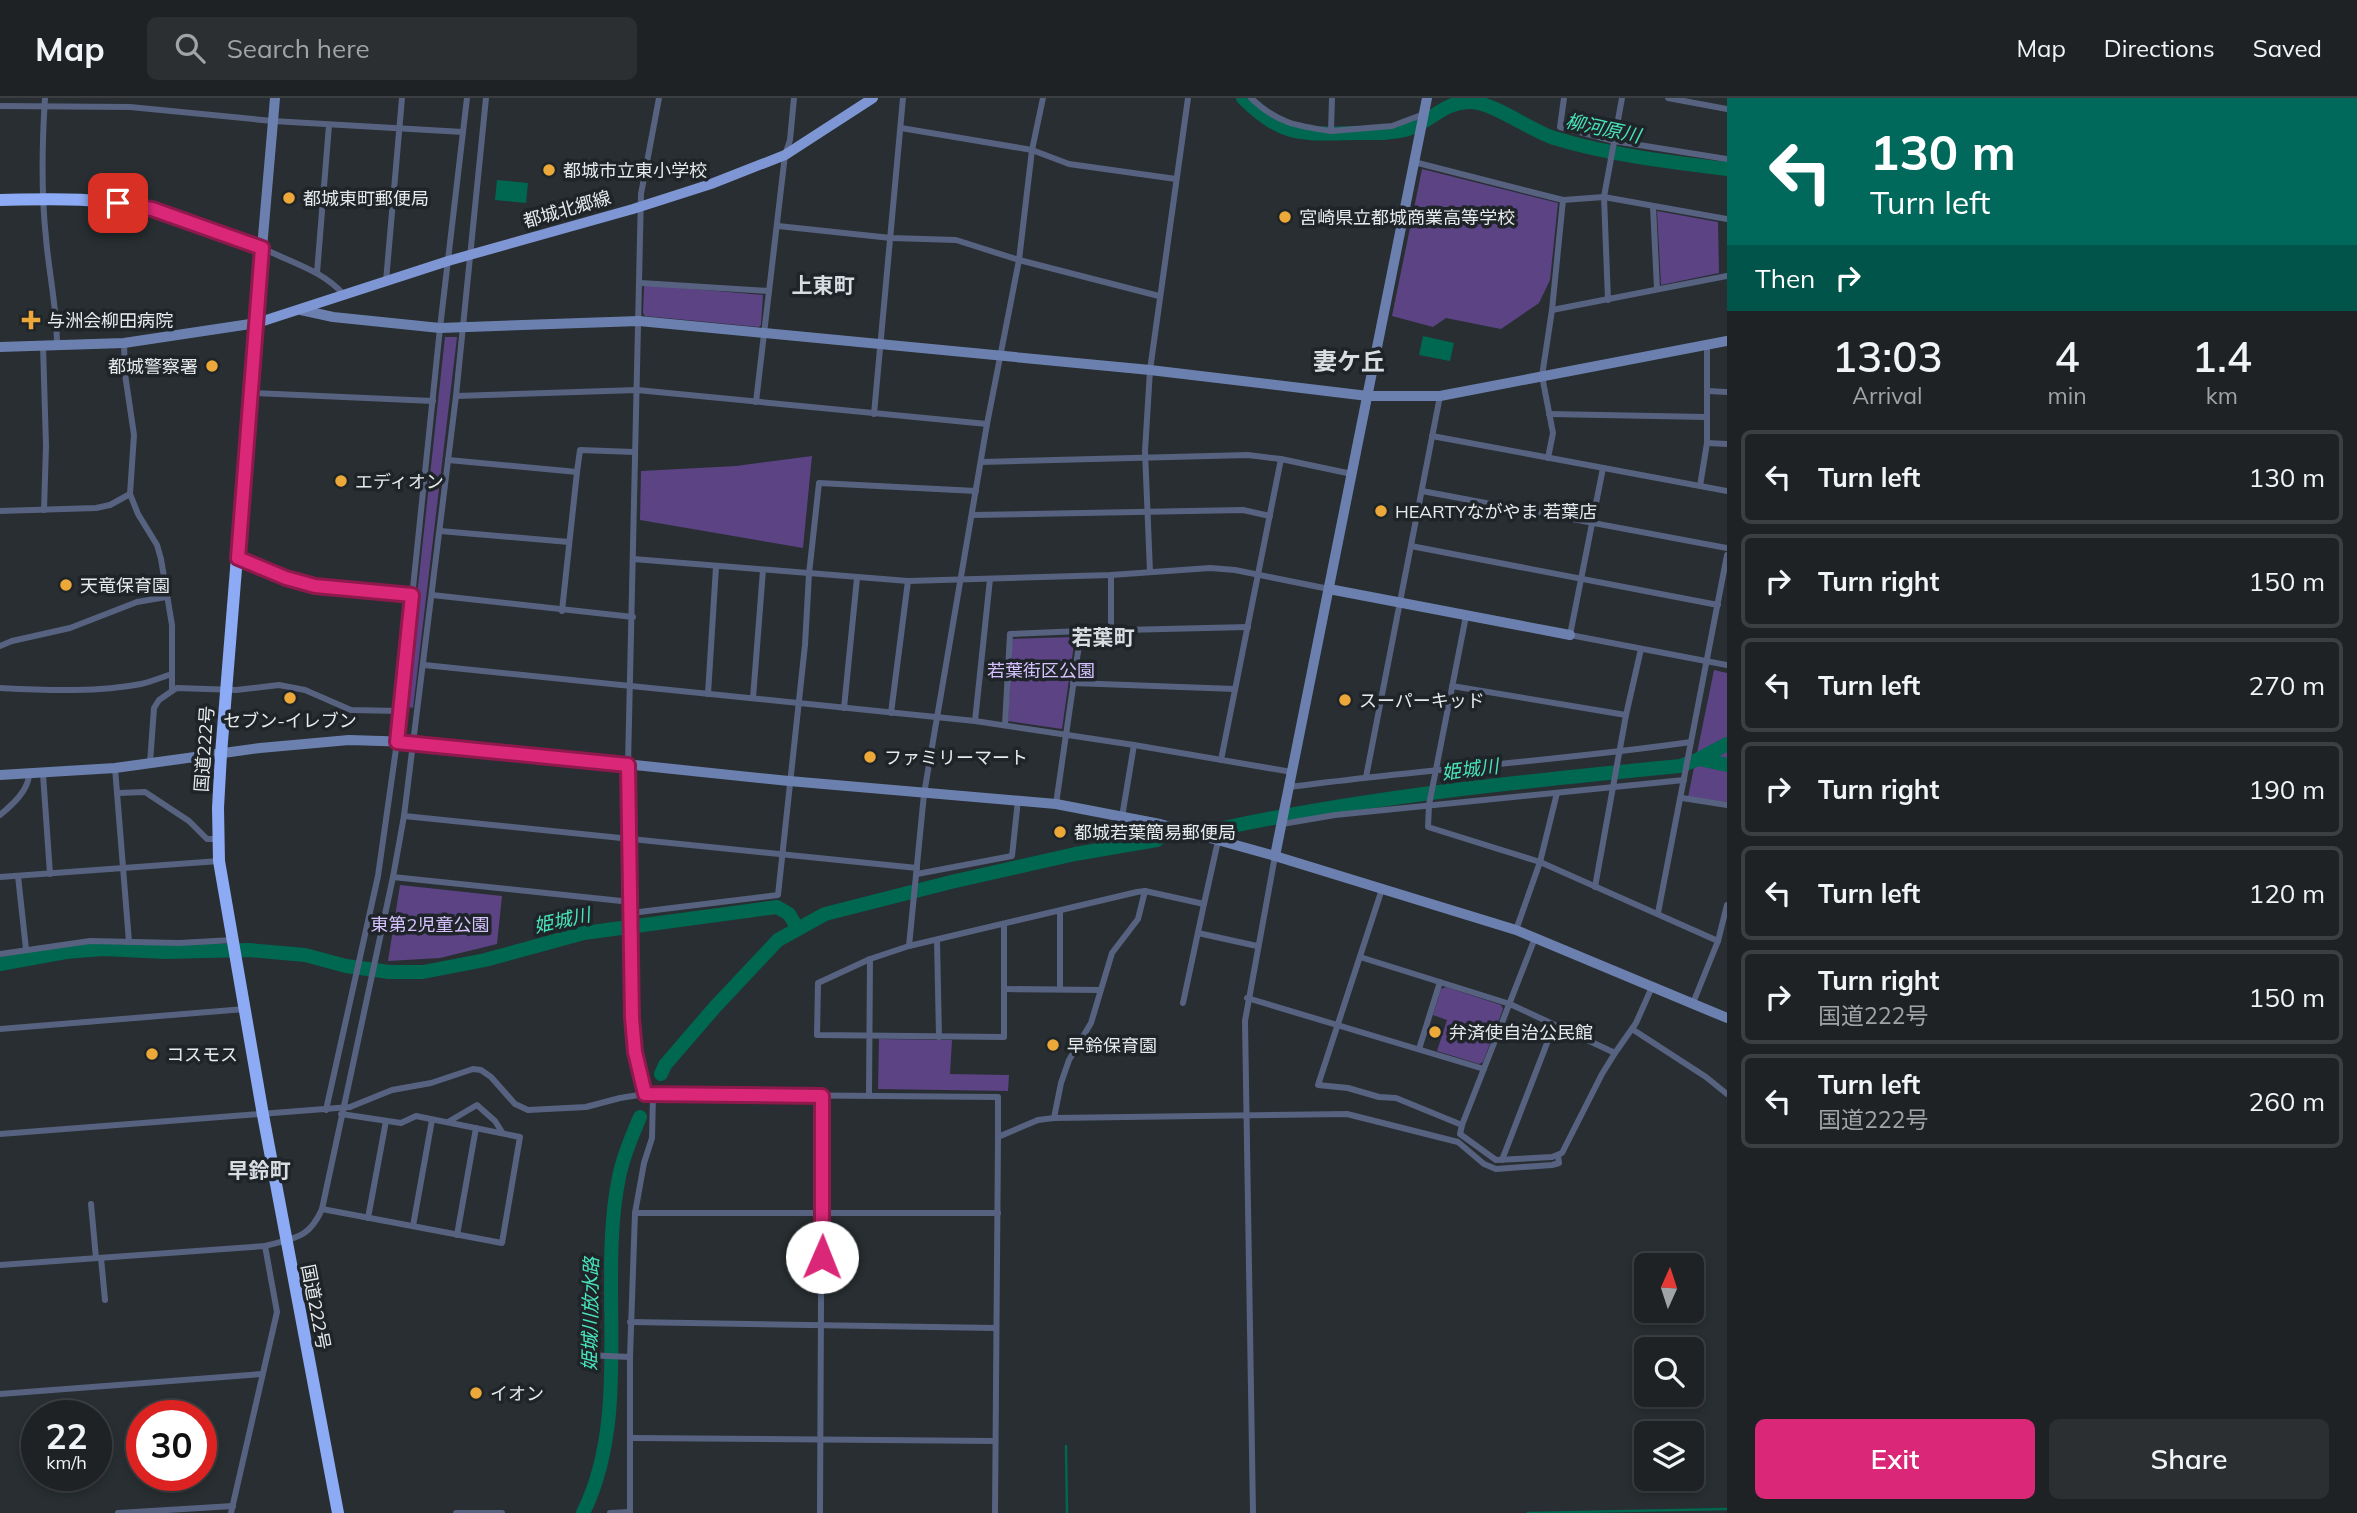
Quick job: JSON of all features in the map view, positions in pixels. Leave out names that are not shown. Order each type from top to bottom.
[{"type":"highway","points":[[0,200],[44,199],[118,203],[152,209],[262,248]]},
{"type":"highway","name":"国道222号","points":[[262,248],[221,754],[219,861],[263,1115],[338,1513]]},
{"type":"main road","name":"都城北郷線","points":[[257,323],[448,261],[711,184],[785,155],[873,98]]},
{"type":"street","points":[[45,98],[45,236],[56,301],[57,345]]},
{"type":"street","points":[[130,107],[131,98]]},
{"type":"street","points":[[275,98],[262,248],[317,274],[336,285],[344,295]]},
{"type":"street","points":[[386,283],[402,98]]},
{"type":"street","points":[[326,1110],[378,876],[397,742],[467,98]]},
{"type":"street","points":[[0,1265],[265,1246],[299,1237],[315,1225],[322,1209],[404,816],[456,396],[486,98]]},
{"type":"street","points":[[645,1094],[633,1038],[629,686],[633,617],[634,452],[638,390],[641,194],[659,98]]},
{"type":"street","points":[[756,402],[794,98]]},
{"type":"street","points":[[874,414],[903,98]]},
{"type":"street","points":[[1150,572],[1146,457],[1150,370],[1188,98]]},
{"type":"street","points":[[1251,98],[1281,121],[1298,127],[1331,131],[1392,126],[1424,114]]},
{"type":"street","points":[[1331,131],[1332,98]]},
{"type":"street","points":[[1253,1513],[1245,1115],[1247,998],[1427,98]]},
{"type":"street","points":[[1564,98],[1560,127],[1614,143],[1727,159]]},
{"type":"street","points":[[1608,300],[1604,197],[1622,98]]},
{"type":"street","points":[[1668,98],[1727,109]]},
{"type":"street","points":[[909,946],[924,794],[987,424],[1019,260],[1032,150],[1042,100]]},
{"type":"street","points":[[0,106],[130,107],[273,121],[463,132]]},
{"type":"street","points":[[317,274],[329,125]]},
{"type":"street","points":[[901,128],[1032,150],[1069,164],[1176,179]]},
{"type":"street","points":[[1414,162],[1563,200],[1604,197],[1727,219]]},
{"type":"street","points":[[1548,458],[1553,433],[1542,376],[1552,310],[1563,200]]},
{"type":"street","points":[[1653,206],[1657,289]]},
{"type":"street","points":[[778,226],[891,238],[957,240],[1019,260],[1159,296]]},
{"type":"street","points":[[1552,310],[1727,276]]},
{"type":"street","points":[[640,283],[769,291]]},
{"type":"street","points":[[301,310],[332,317],[440,328],[639,321],[1150,370],[1368,396],[1440,396],[1727,341]]},
{"type":"street","points":[[0,347],[124,342],[257,323]]},
{"type":"street","points":[[124,342],[125,374],[134,435],[130,494],[161,559],[172,625],[172,691]]},
{"type":"street","points":[[43,345],[46,446],[44,510]]},
{"type":"street","points":[[1700,486],[1707,443],[1707,345]]},
{"type":"street","points":[[456,396],[638,390],[987,424]]},
{"type":"street","points":[[1707,391],[1727,392]]},
{"type":"street","points":[[252,393],[433,401]]},
{"type":"street","points":[[1366,777],[1440,396]]},
{"type":"street","points":[[1549,414],[1706,417]]},
{"type":"street","points":[[1432,436],[1727,491]]},
{"type":"street","points":[[1707,443],[1727,444]]},
{"type":"street","points":[[562,611],[580,450],[634,452]]},
{"type":"street","points":[[981,462],[1248,455],[1352,474]]},
{"type":"street","points":[[1221,760],[1281,459]]},
{"type":"street","points":[[448,460],[577,472]]},
{"type":"street","points":[[1570,635],[1603,468]]},
{"type":"street","points":[[631,913],[778,895],[805,645],[809,574],[819,483],[976,491]]},
{"type":"street","points":[[1422,491],[1727,548]]},
{"type":"street","points":[[0,511],[96,508],[110,505],[130,494]]},
{"type":"street","points":[[972,515],[1244,510],[1270,516]]},
{"type":"street","points":[[440,531],[569,542]]},
{"type":"street","points":[[1411,546],[1718,605]]},
{"type":"street","points":[[1658,914],[1727,555]]},
{"type":"street","points":[[238,558],[286,578],[315,586],[412,595]]},
{"type":"street","points":[[633,559],[908,581],[1111,575],[1210,568],[1258,574],[1727,665]]},
{"type":"street","points":[[708,694],[716,567]]},
{"type":"street","points":[[753,698],[764,570]]},
{"type":"street","points":[[1111,575],[1111,630]]},
{"type":"street","points":[[844,708],[857,578]]},
{"type":"street","points":[[975,720],[990,579]]},
{"type":"street","points":[[891,713],[908,581]]},
{"type":"street","points":[[432,595],[633,617]]},
{"type":"street","points":[[0,646],[90,622],[137,602],[166,597]]},
{"type":"street","points":[[1466,616],[1429,805],[1428,828],[1540,862],[1718,941]]},
{"type":"street","points":[[1004,725],[1010,634],[1248,627]]},
{"type":"street","points":[[1056,804],[1081,631]]},
{"type":"street","points":[[1595,887],[1626,715],[1641,649]]},
{"type":"street","points":[[424,665],[975,720],[1292,772]]},
{"type":"street","points":[[0,688],[51,691],[91,689],[141,684],[172,674]]},
{"type":"street","points":[[1073,683],[1236,689]]},
{"type":"street","points":[[150,763],[154,708],[159,700],[177,688],[226,690],[279,685],[304,690],[351,710],[400,711]]},
{"type":"street","points":[[1452,686],[1626,715]]},
{"type":"street","points":[[0,775],[115,768],[308,742],[349,740],[413,742],[789,781],[1056,804],[1160,824],[1275,856],[1516,930],[1727,1018]]},
{"type":"street","points":[[1288,789],[1366,777],[1620,752],[1691,742]]},
{"type":"street","points":[[1122,817],[1134,745]]},
{"type":"street","points":[[115,768],[129,942]]},
{"type":"street","points":[[43,774],[50,874]]},
{"type":"street","points":[[0,815],[28,784],[29,775]]},
{"type":"street","points":[[1283,820],[1613,788],[1685,778]]},
{"type":"street","points":[[118,793],[145,792],[190,821],[207,839],[218,839]]},
{"type":"street","points":[[1516,930],[1540,862],[1557,793]]},
{"type":"street","points":[[1682,798],[1727,805]]},
{"type":"street","points":[[404,816],[917,871],[1012,856],[1018,800]]},
{"type":"street","points":[[1183,1003],[1218,841]]},
{"type":"street","points":[[0,877],[219,861]]},
{"type":"street","points":[[18,876],[26,949]]},
{"type":"street","points":[[393,877],[631,902]]},
{"type":"street","points":[[1382,889],[1318,1085],[1396,1098],[1462,1125]]},
{"type":"street","points":[[1004,924],[1004,1037],[817,1035],[818,983],[870,959],[909,946],[1145,891],[1203,904]]},
{"type":"street","points":[[1054,1118],[1069,1060],[1091,1023],[1112,953],[1138,919],[1145,891]]},
{"type":"street","points":[[1693,1003],[1726,920],[1727,905]]},
{"type":"street","points":[[1060,911],[1060,989]]},
{"type":"street","points":[[1198,933],[1257,946]]},
{"type":"street","points":[[1535,939],[1460,1133],[1472,1140],[1490,1158],[1502,1160],[1558,1156],[1562,1153],[1615,1052],[1632,1029],[1652,987]]},
{"type":"street","points":[[0,954],[90,941],[179,943],[233,940]]},
{"type":"street","points":[[937,940],[939,1037]]},
{"type":"street","points":[[1360,957],[1510,1004],[1615,1052]]},
{"type":"street","points":[[869,1096],[870,959]]},
{"type":"street","points":[[1419,1049],[1440,982]]},
{"type":"street","points":[[1004,989],[1100,990]]},
{"type":"street","points":[[1247,998],[1484,1069]]},
{"type":"street","points":[[0,1029],[245,1009]]},
{"type":"street","points":[[1502,1160],[1554,1025]]},
{"type":"street","points":[[1632,1029],[1706,1077],[1727,1094]]},
{"type":"street","points":[[342,1111],[392,1090],[431,1083],[473,1069],[481,1070],[491,1077],[515,1104],[528,1110],[586,1107],[645,1094],[998,1097],[995,1513]]},
{"type":"street","points":[[610,1513],[630,1512],[630,1322],[635,1213],[639,1182],[652,1138],[653,1095]]},
{"type":"street","points":[[820,1513],[822,1096]]},
{"type":"street","points":[[448,1122],[477,1105],[495,1121],[502,1132]]},
{"type":"street","points":[[0,1134],[326,1110],[401,1123],[416,1116],[520,1136],[502,1243],[322,1209]]},
{"type":"street","points":[[998,1137],[1038,1120],[1054,1118],[1359,1116],[1458,1142],[1484,1164],[1496,1169],[1552,1165],[1559,1163],[1558,1156]]},
{"type":"street","points":[[413,1226],[432,1120]]},
{"type":"street","points":[[368,1218],[386,1121]]},
{"type":"street","points":[[457,1235],[476,1128]]},
{"type":"street","points":[[92,1204],[104,1300]]},
{"type":"street","points":[[635,1213],[998,1213]]},
{"type":"street","points":[[118,1513],[232,1510],[277,1312],[265,1246]]},
{"type":"street","points":[[630,1322],[996,1328]]},
{"type":"street","points":[[586,1355],[630,1356]]},
{"type":"street","points":[[0,1394],[262,1374]]},
{"type":"street","points":[[631,1438],[995,1441]]},
{"type":"street","points":[[456,1513],[502,1513]]},
{"type":"green space","points":[[1422,169],[1558,203],[1550,280],[1539,303],[1501,329],[1446,318],[1433,327],[1392,316]]},
{"type":"green space","points":[[1657,211],[1718,222],[1719,273],[1661,285]]},
{"type":"green space","points":[[646,285],[763,295],[761,325],[759,327],[645,316]]},
{"type":"green space","points":[[445,337],[457,337],[413,708],[405,706]]},
{"type":"green space","points":[[812,456],[803,548],[640,520],[641,471],[736,466]]},
{"type":"green space","name":"若葉街区公園","points":[[1075,637],[1062,729],[1008,721],[1012,639]]},
{"type":"green space","points":[[1714,670],[1727,673],[1727,802],[1688,797]]},
{"type":"green space","name":"東第2児童公園","points":[[400,885],[502,896],[497,944],[440,958],[388,961]]},
{"type":"green space","points":[[1446,987],[1501,1005],[1503,1009],[1483,1062],[1479,1064],[1437,1051],[1447,1020],[1433,1015],[1441,989]]},
{"type":"green space","points":[[879,1039],[952,1040],[950,1074],[1009,1075],[1008,1091],[878,1089]]},
{"type":"shaded area","points":[[497,180],[528,183],[526,203],[495,200]]},
{"type":"shaded area","points":[[1423,336],[1454,343],[1450,361],[1419,355]]},
{"type":"waterway","name":"柳河原川","points":[[1243,98],[1282,127],[1321,134],[1402,131],[1416,126],[1445,108],[1471,102],[1490,107],[1544,134],[1575,144],[1640,157],[1727,169]]},
{"type":"waterway","name":"姫城川","points":[[1219,829],[1391,799],[1680,766],[1727,744]]},
{"type":"waterway","name":"姫城川","points":[[1699,759],[1727,765]]},
{"type":"waterway","name":"姫城川","points":[[661,1074],[665,1065],[715,1007],[778,940],[825,914],[1075,854],[1157,840]]},
{"type":"waterway","name":"姫城川","points":[[0,964],[66,952],[103,949],[165,952],[249,950],[305,955],[346,966],[389,972],[423,972],[485,960],[584,933],[777,907],[789,914],[798,929]]},
{"type":"waterway","name":"姫城川放水路","points":[[583,1513],[598,1474],[607,1433],[611,1391],[613,1218],[625,1154],[640,1117]]},
{"type":"waterway","points":[[1066,1446],[1067,1513]]},
{"type":"waterway","points":[[1528,1513],[1727,1509]]},
{"type":"place","name":"都城市立東小学校","points":[[549,170]]},
{"type":"place","name":"都城東町郵便局","points":[[289,198]]},
{"type":"place","name":"宮崎県立都城商業高等学校","points":[[1285,217]]},
{"type":"place","name":"与洲会柳田病院","points":[[31,320]]},
{"type":"place","name":"都城警察署","points":[[212,366]]},
{"type":"place","name":"エディオン","points":[[341,481]]},
{"type":"place","name":"HEARTYながやま 若葉店","points":[[1381,511]]},
{"type":"place","name":"天竜保育園","points":[[66,585]]},
{"type":"place","name":"セブン-イレブン","points":[[290,698]]},
{"type":"place","name":"スーパーキッド","points":[[1345,700]]},
{"type":"place","name":"ファミリーマート","points":[[870,757]]},
{"type":"place","name":"都城若葉簡易郵便局","points":[[1060,832]]},
{"type":"place","name":"弁済使自治公民館","points":[[1435,1032]]},
{"type":"place","name":"早鈴保育園","points":[[1053,1045]]},
{"type":"place","name":"コスモス","points":[[152,1054]]},
{"type":"place","name":"イオン","points":[[476,1393]]},
{"type":"district","name":"上東町","points":[[823,285]]},
{"type":"district","name":"妻ケ丘","points":[[1349,361]]},
{"type":"district","name":"若葉町","points":[[1103,637]]},
{"type":"district","name":"早鈴町","points":[[259,1170]]},
{"type":"route","points":[[118,203],[152,209],[262,248],[238,558],[286,578],[315,586],[412,595],[397,742],[628,765],[632,1018],[635,1052],[645,1094],[822,1096],[822,1257]]}]
